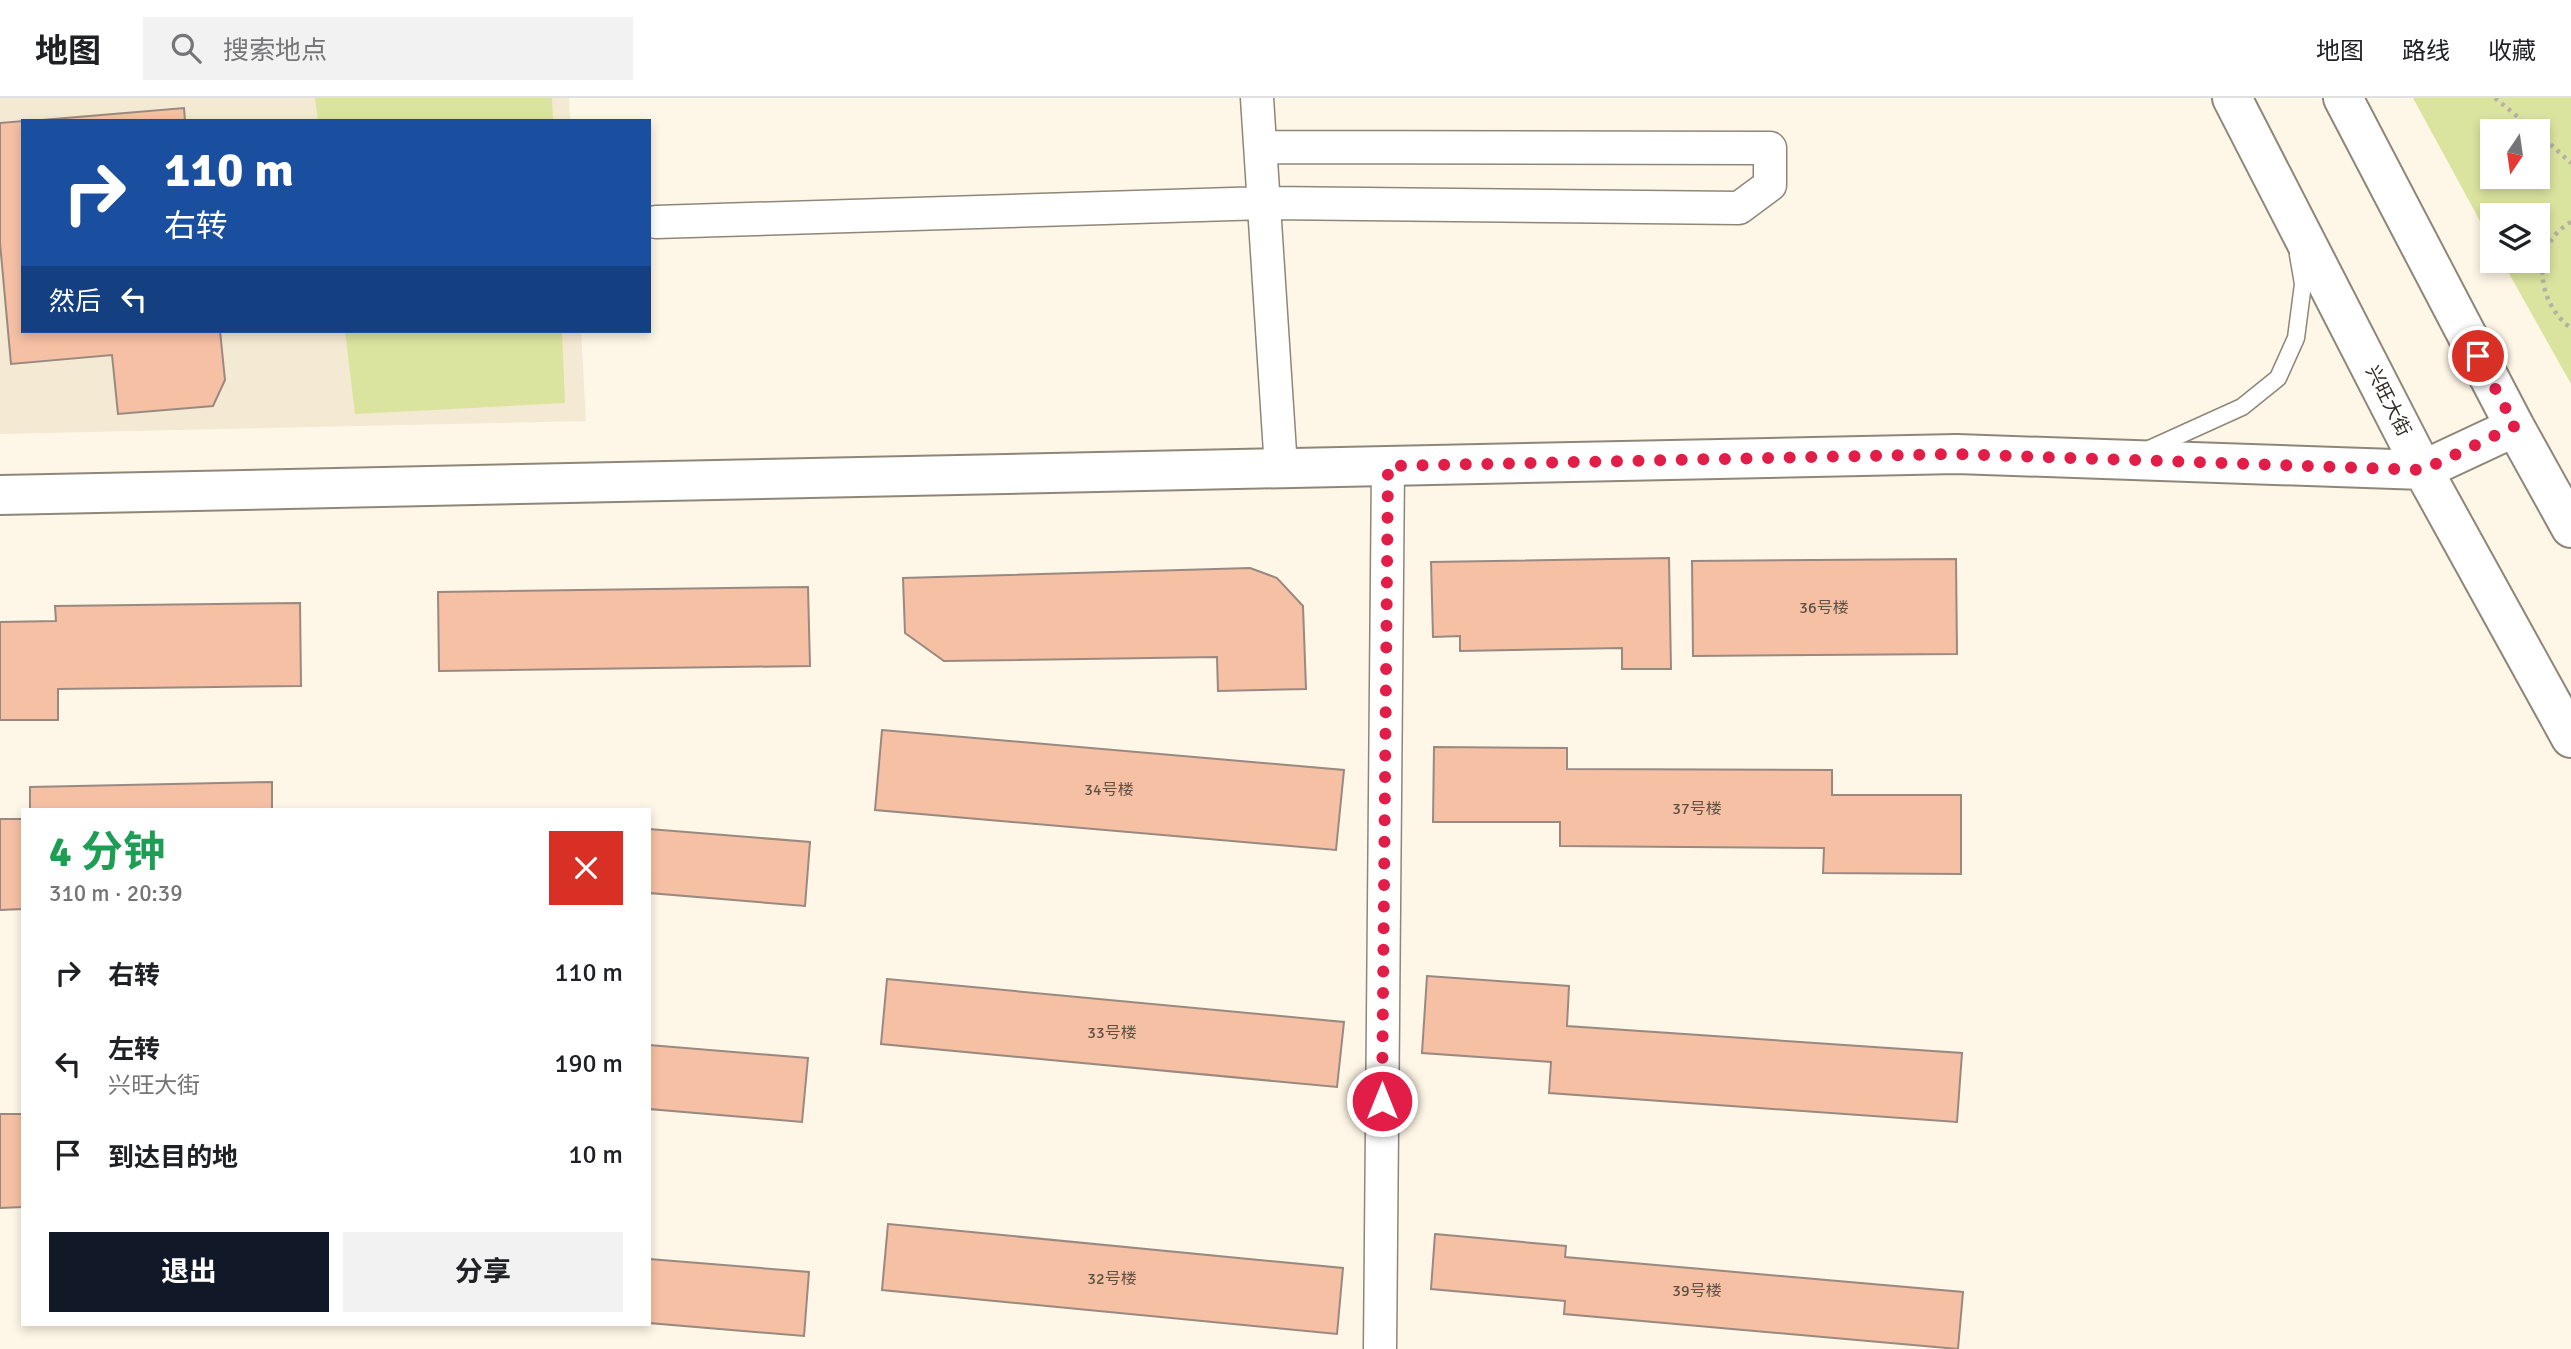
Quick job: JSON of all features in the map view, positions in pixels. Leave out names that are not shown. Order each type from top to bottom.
[{"type":"street","points":[[1258,98],[1281,468]]},
{"type":"street","name":"兴旺大街","points":[[2232,98],[2423,470],[2571,738]]},
{"type":"street","points":[[2343,98],[2571,528]]},
{"type":"street","points":[[656,222],[1264,203],[1739,208],[1770,186],[1770,148],[1261,147]]},
{"type":"street","points":[[0,495],[1957,454],[2423,470],[2515,426]]},
{"type":"street","points":[[1380,1349],[1388,466]]},
{"type":"lane","points":[[2125,460],[2242,407],[2278,378],[2296,338],[2303,284],[2292,214]]},
{"type":"path","points":[[2495,98],[2520,119]]},
{"type":"path","points":[[2550,144],[2571,163]]},
{"type":"path","points":[[2571,222],[2551,241],[2543,260],[2542,281],[2547,302],[2559,319],[2571,328]]},
{"type":"shaded area","points":[[0,98],[569,98],[570,119],[21,119],[21,333],[581,333],[586,421],[0,434]]},
{"type":"green space","points":[[315,98],[552,98],[553,119],[318,119]]},
{"type":"green space","points":[[2413,98],[2571,98],[2571,384],[2509,273],[2550,273],[2550,203],[2480,203],[2480,221]]},
{"type":"green space","points":[[345,333],[562,333],[565,403],[355,414]]},
{"type":"building","points":[[184,108],[185,119],[54,119]]},
{"type":"building","points":[[21,121],[21,333],[220,333],[225,380],[213,406],[118,414],[112,355],[11,364],[0,243],[0,123]]},
{"type":"building","points":[[1669,558],[1671,669],[1622,669],[1622,648],[1460,651],[1460,636],[1433,637],[1431,562]]},
{"type":"building","points":[[1956,559],[1957,654],[1693,656],[1692,561]]},
{"type":"building","points":[[1250,568],[1277,578],[1303,606],[1306,689],[1218,691],[1217,657],[944,661],[905,633],[903,578]]},
{"type":"building","points":[[808,587],[810,666],[439,671],[438,592]]},
{"type":"building","points":[[300,603],[301,686],[58,689],[58,720],[0,720],[0,622],[56,621],[55,606]]},
{"type":"building","points":[[882,730],[1344,770],[1336,850],[875,810]]},
{"type":"building","points":[[1434,747],[1567,748],[1567,769],[1832,770],[1832,795],[1961,795],[1961,874],[1823,873],[1824,848],[1560,846],[1560,822],[1433,822]]},
{"type":"building","points":[[272,782],[272,808],[30,808],[30,787]]},
{"type":"building","points":[[0,819],[21,819],[21,909],[0,910]]},
{"type":"building","points":[[651,829],[810,842],[805,906],[651,893]]},
{"type":"building","points":[[1427,976],[1569,986],[1567,1026],[1962,1053],[1957,1122],[1549,1093],[1551,1062],[1422,1053]]},
{"type":"building","points":[[887,979],[1344,1022],[1337,1087],[881,1044]]},
{"type":"building","points":[[651,1045],[808,1058],[802,1122],[651,1109]]},
{"type":"building","points":[[0,1114],[21,1114],[21,1207],[0,1208]]},
{"type":"building","points":[[888,1224],[1343,1268],[1337,1334],[882,1290]]},
{"type":"building","points":[[1435,1234],[1566,1246],[1565,1257],[1963,1292],[1958,1349],[1564,1314],[1565,1301],[1431,1289]]},
{"type":"building","points":[[651,1259],[809,1272],[804,1336],[651,1323]]},
{"type":"route","points":[[1382,1101],[1388,466],[1957,454],[2423,470],[2515,426],[2478,356]]}]
